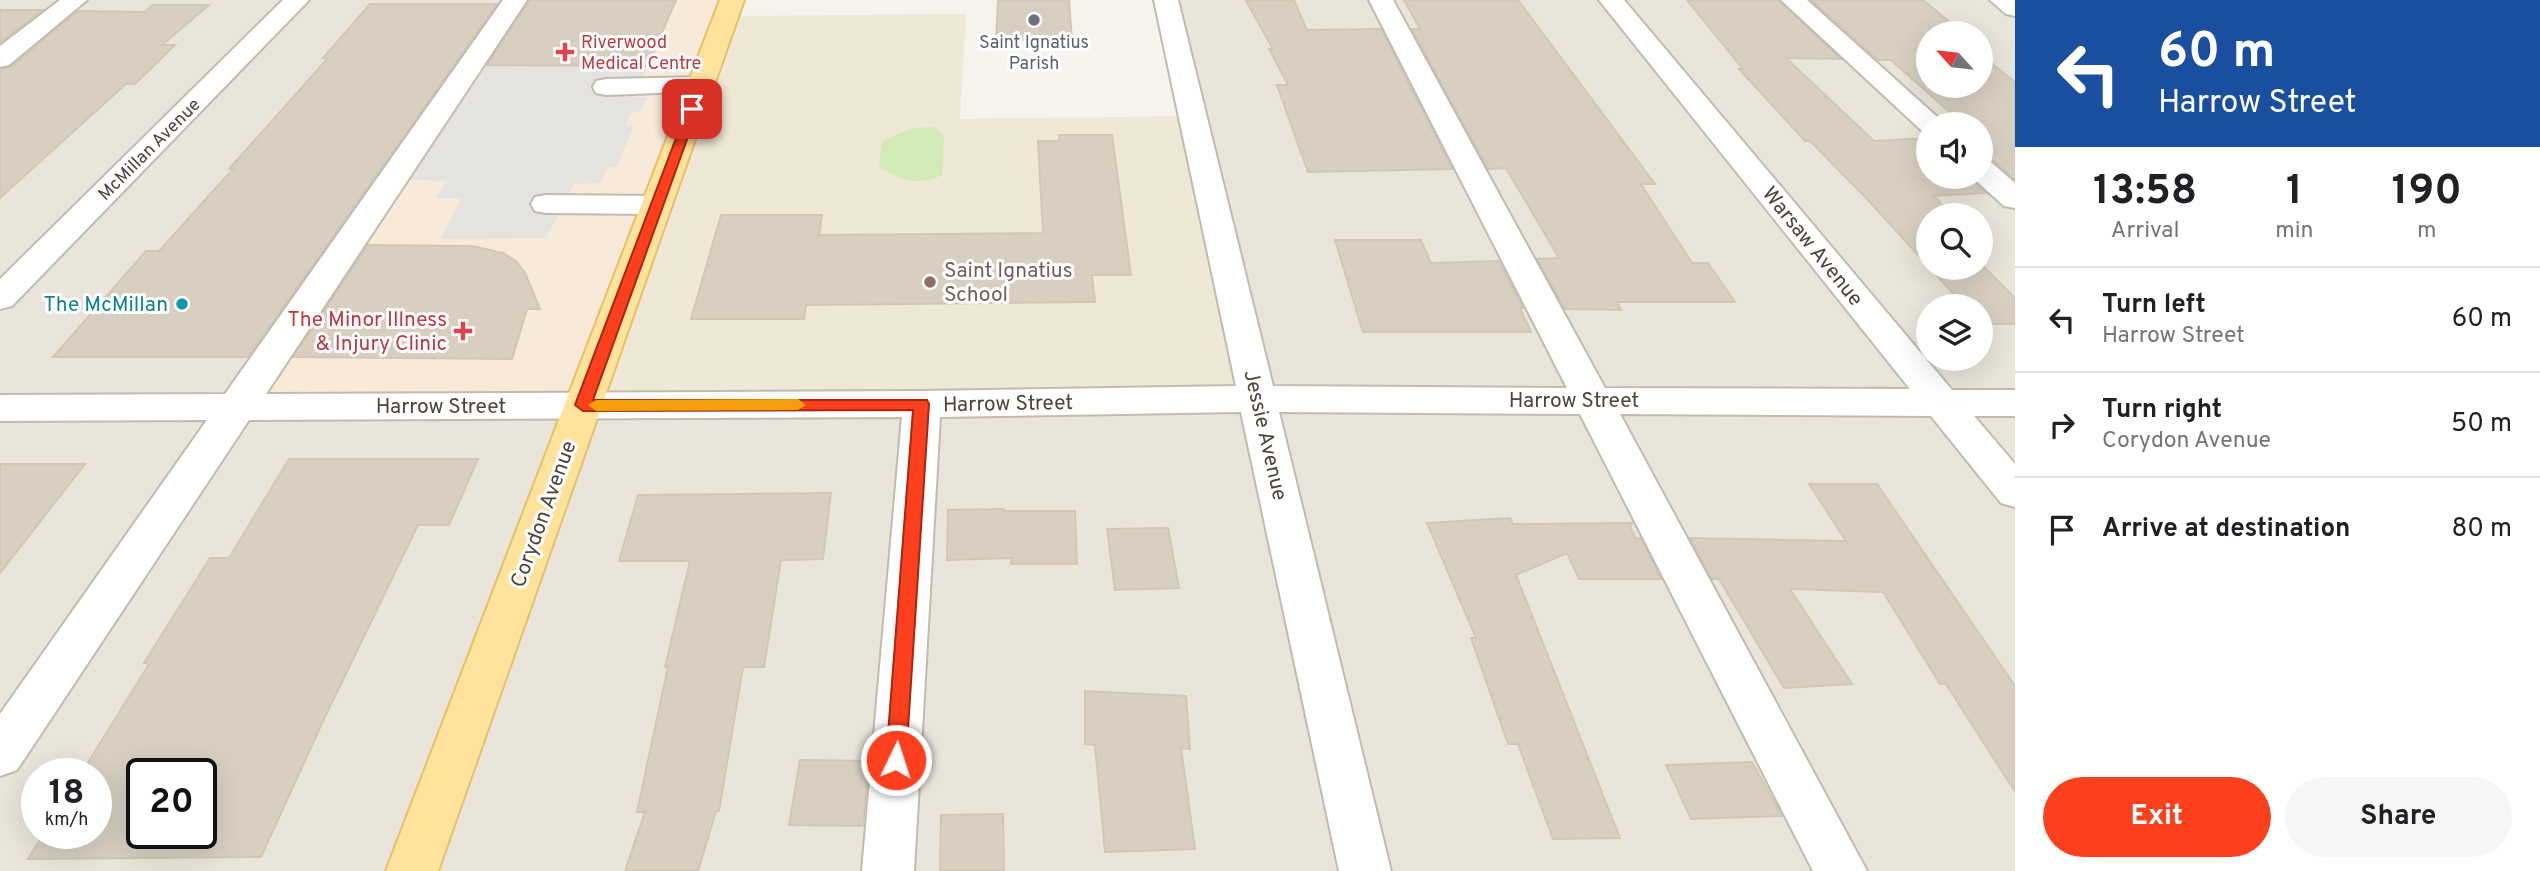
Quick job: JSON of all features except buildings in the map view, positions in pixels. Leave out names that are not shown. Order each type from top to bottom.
[{"type":"main road","name":"Corydon Avenue","points":[[412,871],[732,0]]},
{"type":"street","points":[[0,59],[75,0]]},
{"type":"street","name":"McMillan Avenue","points":[[0,299],[297,0]]},
{"type":"street","points":[[0,754],[515,0]]},
{"type":"street","name":"Jessie Avenue","points":[[1166,0],[1365,871]]},
{"type":"street","points":[[1381,0],[1841,871]]},
{"type":"street","name":"Warsaw Avenue","points":[[1611,0],[2015,492]]},
{"type":"street","points":[[1793,0],[1918,112]]},
{"type":"street","points":[[2002,0],[2015,9]]},
{"type":"street","points":[[606,87],[701,85]]},
{"type":"street","points":[[1993,180],[2015,199]]},
{"type":"street","points":[[546,204],[657,205]]},
{"type":"street","name":"Harrow Street","points":[[0,408],[1257,400],[2015,403]]},
{"type":"street","points":[[888,871],[922,404]]},
{"type":"shaded area","points":[[0,0],[515,0],[1257,399],[1167,0],[2015,0],[2015,871],[0,871]]},
{"type":"shaded area","points":[[515,0],[732,0],[583,406],[236,406]]},
{"type":"shaded area","name":"Saint Ignatius School","points":[[966,14],[960,119],[1193,116],[1257,399],[583,406],[726,16]]},
{"type":"shaded area","points":[[486,65],[648,66],[634,97],[646,97],[640,112],[632,112],[626,125],[634,126],[617,166],[608,167],[601,183],[574,184],[546,238],[440,239],[462,198],[436,198],[446,181],[410,180]]},
{"type":"green space","points":[[934,127],[944,135],[942,175],[925,181],[909,180],[893,175],[879,166],[882,142],[911,128]]},
{"type":"slow traffic","points":[[596,405],[798,405]]},
{"type":"place","name":"Saint Ignatius Parish","points":[[1034,20]]},
{"type":"place","name":"Riverwood Medical Centre","points":[[565,52]]},
{"type":"place","name":"Saint Ignatius School","points":[[930,282]]},
{"type":"place","name":"The McMillan","points":[[182,304]]},
{"type":"place","name":"The Minor Illness & Injury Clinic","points":[[463,331]]},
{"type":"route","points":[[692,109],[583,405],[922,404],[896,760]]}]
